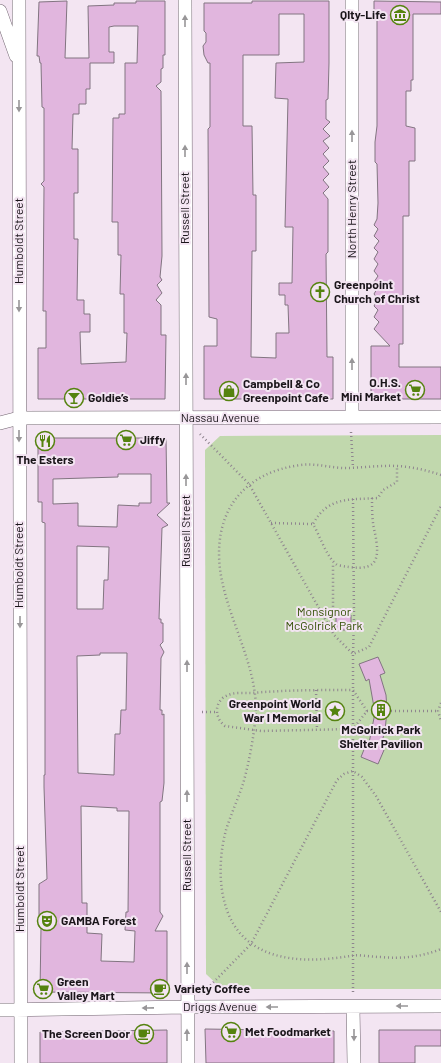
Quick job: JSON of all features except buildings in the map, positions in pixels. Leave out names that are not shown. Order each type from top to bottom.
[{"type":"street","name":"Humboldt Street","points":[[19,0],[21,1063]]},
{"type":"street","name":"Russell Street","points":[[185,0],[188,1063]]},
{"type":"street","name":"North Henry Street","points":[[352,0],[352,417]]},
{"type":"street","name":"Humboldt Street","points":[[0,11],[19,66]]},
{"type":"street","name":"Nassau Avenue","points":[[0,423],[19,418],[441,418]]},
{"type":"street","name":"Driggs Avenue","points":[[0,1010],[187,1007],[353,1000],[441,1006]]},
{"type":"street","points":[[353,1000],[354,1063]]},
{"type":"path","points":[[351,432],[352,468]]},
{"type":"path","points":[[200,434],[249,484],[329,626],[334,634],[353,654]]},
{"type":"path","points":[[441,475],[421,469],[397,466],[352,468],[302,464],[278,471],[249,484],[235,498],[227,513],[220,539],[219,555],[220,570],[254,692],[256,711],[243,782],[226,829],[221,877],[222,895],[234,925],[251,944],[275,955],[290,958],[324,959],[353,955],[404,958],[418,957],[441,949]]},
{"type":"path","points":[[312,524],[321,512],[340,500],[352,498],[378,498],[383,490],[397,482],[397,466]]},
{"type":"path","points":[[352,498],[354,568],[353,1000]]},
{"type":"path","points":[[312,524],[333,562],[337,565],[364,568],[372,564],[377,558],[378,540],[373,524],[372,498]]},
{"type":"path","points":[[353,654],[369,647],[441,506]]},
{"type":"path","points":[[271,523],[312,524]]},
{"type":"path","points":[[329,626],[333,614],[333,562]]},
{"type":"path","points":[[316,690],[317,730]]},
{"type":"path","points":[[353,690],[254,692],[226,696],[218,703],[216,712],[218,718],[225,726],[253,730],[353,729]]},
{"type":"path","points":[[353,690],[367,711]]},
{"type":"path","points":[[441,703],[438,712],[441,721]]},
{"type":"path","points":[[367,711],[375,711]]},
{"type":"path","points":[[353,729],[367,711]]},
{"type":"path","points":[[387,711],[438,712]]},
{"type":"path","points":[[202,712],[216,712]]},
{"type":"path","points":[[353,771],[362,777],[376,796],[441,912]]},
{"type":"path","points":[[202,994],[251,944],[337,780],[353,771]]},
{"type":"green space","name":"Monsignor McGolrick Park","points":[[441,435],[441,989],[222,989],[206,974],[205,450],[220,436]]},
{"type":"place","name":"Qlty-Life","points":[[400,15]]},
{"type":"place","name":"Greenpoint Church of Christ","points":[[320,292]]},
{"type":"place","name":"O.H.S. Mini Market","points":[[415,390]]},
{"type":"place","name":"Campbell & Co Greenpoint Cafe","points":[[229,391]]},
{"type":"place","name":"Goldie’s","points":[[74,398]]},
{"type":"place","name":"Jiffy","points":[[126,440]]},
{"type":"place","name":"The Esters","points":[[45,441]]},
{"type":"place","name":"McGolrick Park Shelter Pavilion","points":[[381,710]]},
{"type":"place","name":"Greenpoint World War I Memorial","points":[[335,711]]},
{"type":"place","name":"GAMBA Forest","points":[[47,921]]},
{"type":"place","name":"Green Valley Mart","points":[[43,989]]},
{"type":"place","name":"Variety Coffee","points":[[160,989]]},
{"type":"place","name":"Met Foodmarket","points":[[231,1032]]},
{"type":"place","name":"The Screen Door","points":[[144,1034]]}]
